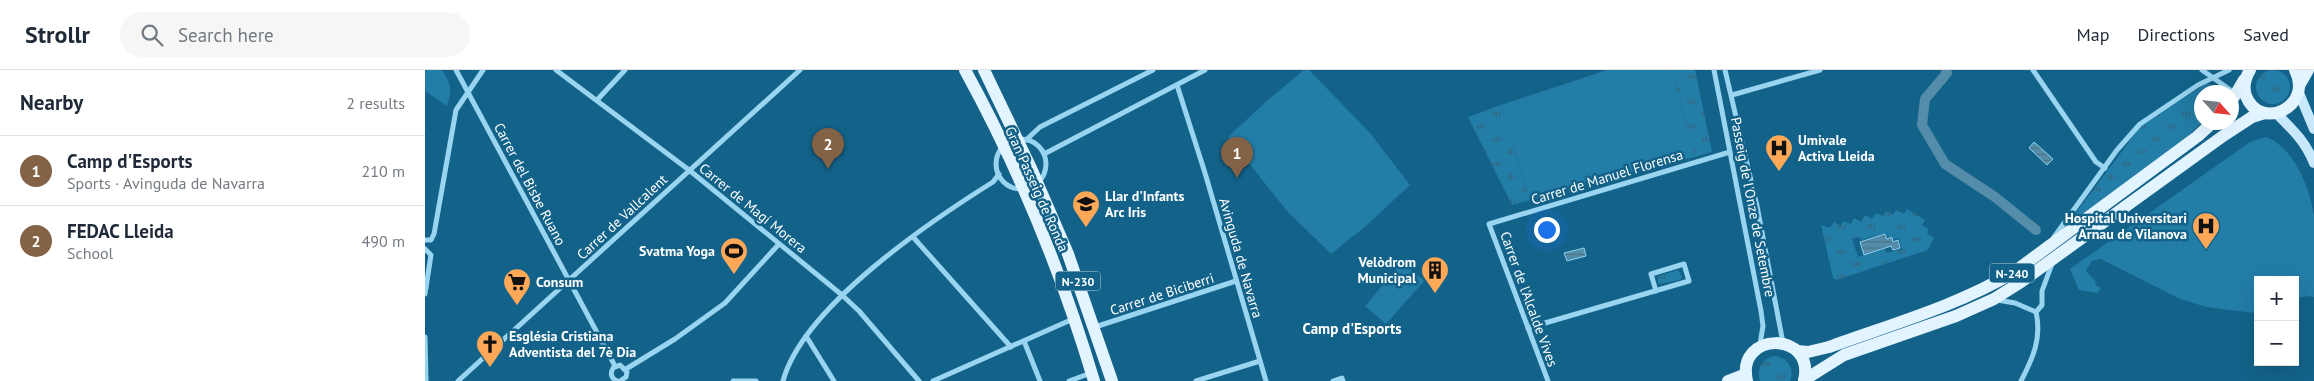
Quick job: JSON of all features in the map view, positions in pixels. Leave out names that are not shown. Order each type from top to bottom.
[{"type":"main road","name":"Gran Passeig de Ronda","points":[[965,70],[1023,189],[1074,318],[1093,377]]},
{"type":"main road","name":"Gran Passeig de Ronda","points":[[984,70],[1021,140],[1036,184],[1068,254],[1095,327],[1112,381]]},
{"type":"main road","points":[[2295,70],[2299,88]]},
{"type":"main road","name":"N-240","points":[[1804,381],[1844,355],[1956,316],[1994,299],[2240,124],[2292,105],[2309,70]]},
{"type":"main road","points":[[2239,89],[2248,74]]},
{"type":"main road","points":[[2248,74],[2245,90],[2252,105],[2270,113]]},
{"type":"main road","name":"N-240","points":[[1797,351],[1808,352],[1829,347],[1968,297],[2015,272],[2204,130]]},
{"type":"main road","points":[[1728,381],[1747,377],[1749,360],[1758,348],[1769,343],[1783,343],[1797,351]]},
{"type":"main road","name":"N-240","points":[[1797,351],[1805,366],[1804,381]]},
{"type":"street","name":"Carrer del Bisbe Ruano","points":[[456,70],[615,366]]},
{"type":"street","points":[[425,240],[431,240],[434,234],[455,110],[483,70]]},
{"type":"street","name":"Carrer de Magí Morera","points":[[556,70],[689,170],[842,295],[859,311],[919,381]]},
{"type":"street","points":[[597,100],[625,70]]},
{"type":"street","name":"Carrer de Vallcalent","points":[[458,381],[800,70]]},
{"type":"street","points":[[1003,182],[996,162],[1003,147],[1021,140],[1043,126],[1153,70]]},
{"type":"street","points":[[1044,154],[1205,70]]},
{"type":"street","name":"Passeig de l'Onze de Setembre","points":[[1714,70],[1762,315],[1762,340],[1758,348]]},
{"type":"street","name":"Passeig de l'Onze de Setembre","points":[[1725,70],[1757,206],[1783,343]]},
{"type":"street","points":[[1732,95],[1820,70]]},
{"type":"street","points":[[2033,70],[2096,162],[2105,168]]},
{"type":"street","points":[[2202,70],[2220,85]]},
{"type":"street","points":[[2051,244],[2053,237],[2140,124],[2212,78],[2228,70]]},
{"type":"street","name":"Avinguda de Navarra","points":[[1177,85],[1266,381]]},
{"type":"street","points":[[2299,88],[2314,129]]},
{"type":"street","points":[[2239,100],[2252,105]]},
{"type":"street","points":[[2270,113],[2294,129],[2309,150],[2314,164]]},
{"type":"street","points":[[993,182],[1003,182],[1013,188],[1023,189],[1036,184],[1045,170],[1044,154],[1034,143],[1021,140]]},
{"type":"street","name":"Carrer de Manuel Florensa","points":[[1489,224],[1731,152]]},
{"type":"street","points":[[783,381],[806,336],[842,295],[913,236],[993,182],[999,174]]},
{"type":"street","name":"Carrer de l'Alcalde Vives","points":[[1489,224],[1548,381]]},
{"type":"street","points":[[913,236],[1011,347]]},
{"type":"street","points":[[626,369],[675,340],[725,303],[779,244]]},
{"type":"street","points":[[425,249],[431,255],[425,294]]},
{"type":"street","points":[[2021,381],[2039,342],[2036,312],[2042,305],[2042,290],[2053,258]]},
{"type":"street","points":[[1528,328],[1656,291],[1689,281],[1684,264],[1651,274],[1656,291]]},
{"type":"street","name":"Carrer de Biciberri","points":[[1095,327],[1236,282]]},
{"type":"street","points":[[1994,299],[2015,303],[2036,312]]},
{"type":"street","points":[[933,381],[1074,318]]},
{"type":"street","points":[[806,336],[834,381]]},
{"type":"street","points":[[425,337],[426,381]]},
{"type":"street","points":[[1024,341],[1040,381]]},
{"type":"street","points":[[1196,381],[1260,361]]},
{"type":"street","points":[[615,366],[622,366],[626,369],[626,377],[618,381],[611,373],[615,366]]},
{"type":"street","points":[[1069,381],[1093,377]]},
{"type":"street","points":[[1333,381],[1342,378],[1343,381]]},
{"type":"street","points":[[733,381],[756,381]]},
{"type":"green space","points":[[425,70],[442,70],[450,88],[447,106],[425,91]]},
{"type":"green space","points":[[1304,70],[1309,70],[1370,133],[1410,185],[1366,226],[1331,254],[1287,211],[1228,137]]},
{"type":"green space","points":[[1607,70],[1671,70],[1695,157],[1530,200],[1501,105]]},
{"type":"green space","points":[[1671,70],[1695,70],[1712,152],[1695,157]]},
{"type":"green space","points":[[2273,70],[2285,75],[2290,87],[2285,99],[2273,104],[2261,99],[2256,87],[2261,75]]},
{"type":"green space","points":[[2194,91],[2194,130],[2185,139],[2066,226],[2141,126]]},
{"type":"green space","points":[[1501,105],[1530,200],[1512,205],[1468,117]]},
{"type":"green space","points":[[2266,137],[2276,142],[2292,159],[2309,193],[2314,216],[2314,297],[2299,298],[2299,276],[2254,276],[2254,313],[2206,307],[2178,298],[2101,259],[2092,261],[2086,271],[2096,282],[2095,285],[2101,288],[2097,293],[2079,290],[2070,269],[2250,142]]},
{"type":"green space","points":[[1907,209],[1925,220],[1922,225],[1929,229],[1927,234],[1934,238],[1928,250],[1836,280],[1833,278],[1821,225],[1830,228],[1834,222],[1841,226],[1843,221],[1851,224],[1854,218],[1861,222],[1865,215],[1872,219],[1876,213],[1883,216],[1886,211],[1893,215],[1896,210],[1904,214]],"holes":[[[1886,233],[1888,237],[1899,238],[1902,249],[1886,253],[1885,249],[1858,257],[1852,239],[1860,237],[1861,240]]]},
{"type":"green space","points":[[1402,262],[1424,281],[1386,324],[1365,306]]},
{"type":"green space","points":[[1678,270],[1682,277],[1680,280],[1658,284],[1658,276]]},
{"type":"green space","points":[[1775,356],[1784,359],[1789,364],[1792,372],[1790,381],[1760,381],[1759,372],[1761,365],[1770,357]]},
{"type":"shaded area","points":[[2034,142],[2053,159],[2047,165],[2029,148]]},
{"type":"shaded area","points":[[1885,234],[1887,239],[1892,237],[1893,242],[1898,240],[1900,248],[1893,250],[1891,246],[1864,255],[1860,242]]},
{"type":"shaded area","points":[[1584,248],[1586,256],[1567,261],[1564,253]]},
{"type":"waterway","points":[[1946,70],[1947,73],[1925,99],[1922,125],[1945,164],[1995,197],[2036,230]]},
{"type":"place","name":"FEDAC Lleida","points":[[828,169]]},
{"type":"place","name":"Umivale Activa Lleida","points":[[1779,172]]},
{"type":"place","name":"Camp d'Esports","points":[[1237,178]]},
{"type":"place","name":"Llar d'Infants Arc Iris","points":[[1086,228]]},
{"type":"place","name":"Hospital Universitari Arnau de Vilanova","points":[[2206,250]]},
{"type":"place","name":"Svatma Yoga","points":[[734,275]]},
{"type":"place","name":"Velòdrom Municipal","points":[[1435,294]]},
{"type":"place","name":"Consum","points":[[517,306]]},
{"type":"place","name":"Església Cristiana Adventista del 7è Dia","points":[[490,368]]},
{"type":"district","name":"Camp d'Esports","points":[[1352,328]]}]
